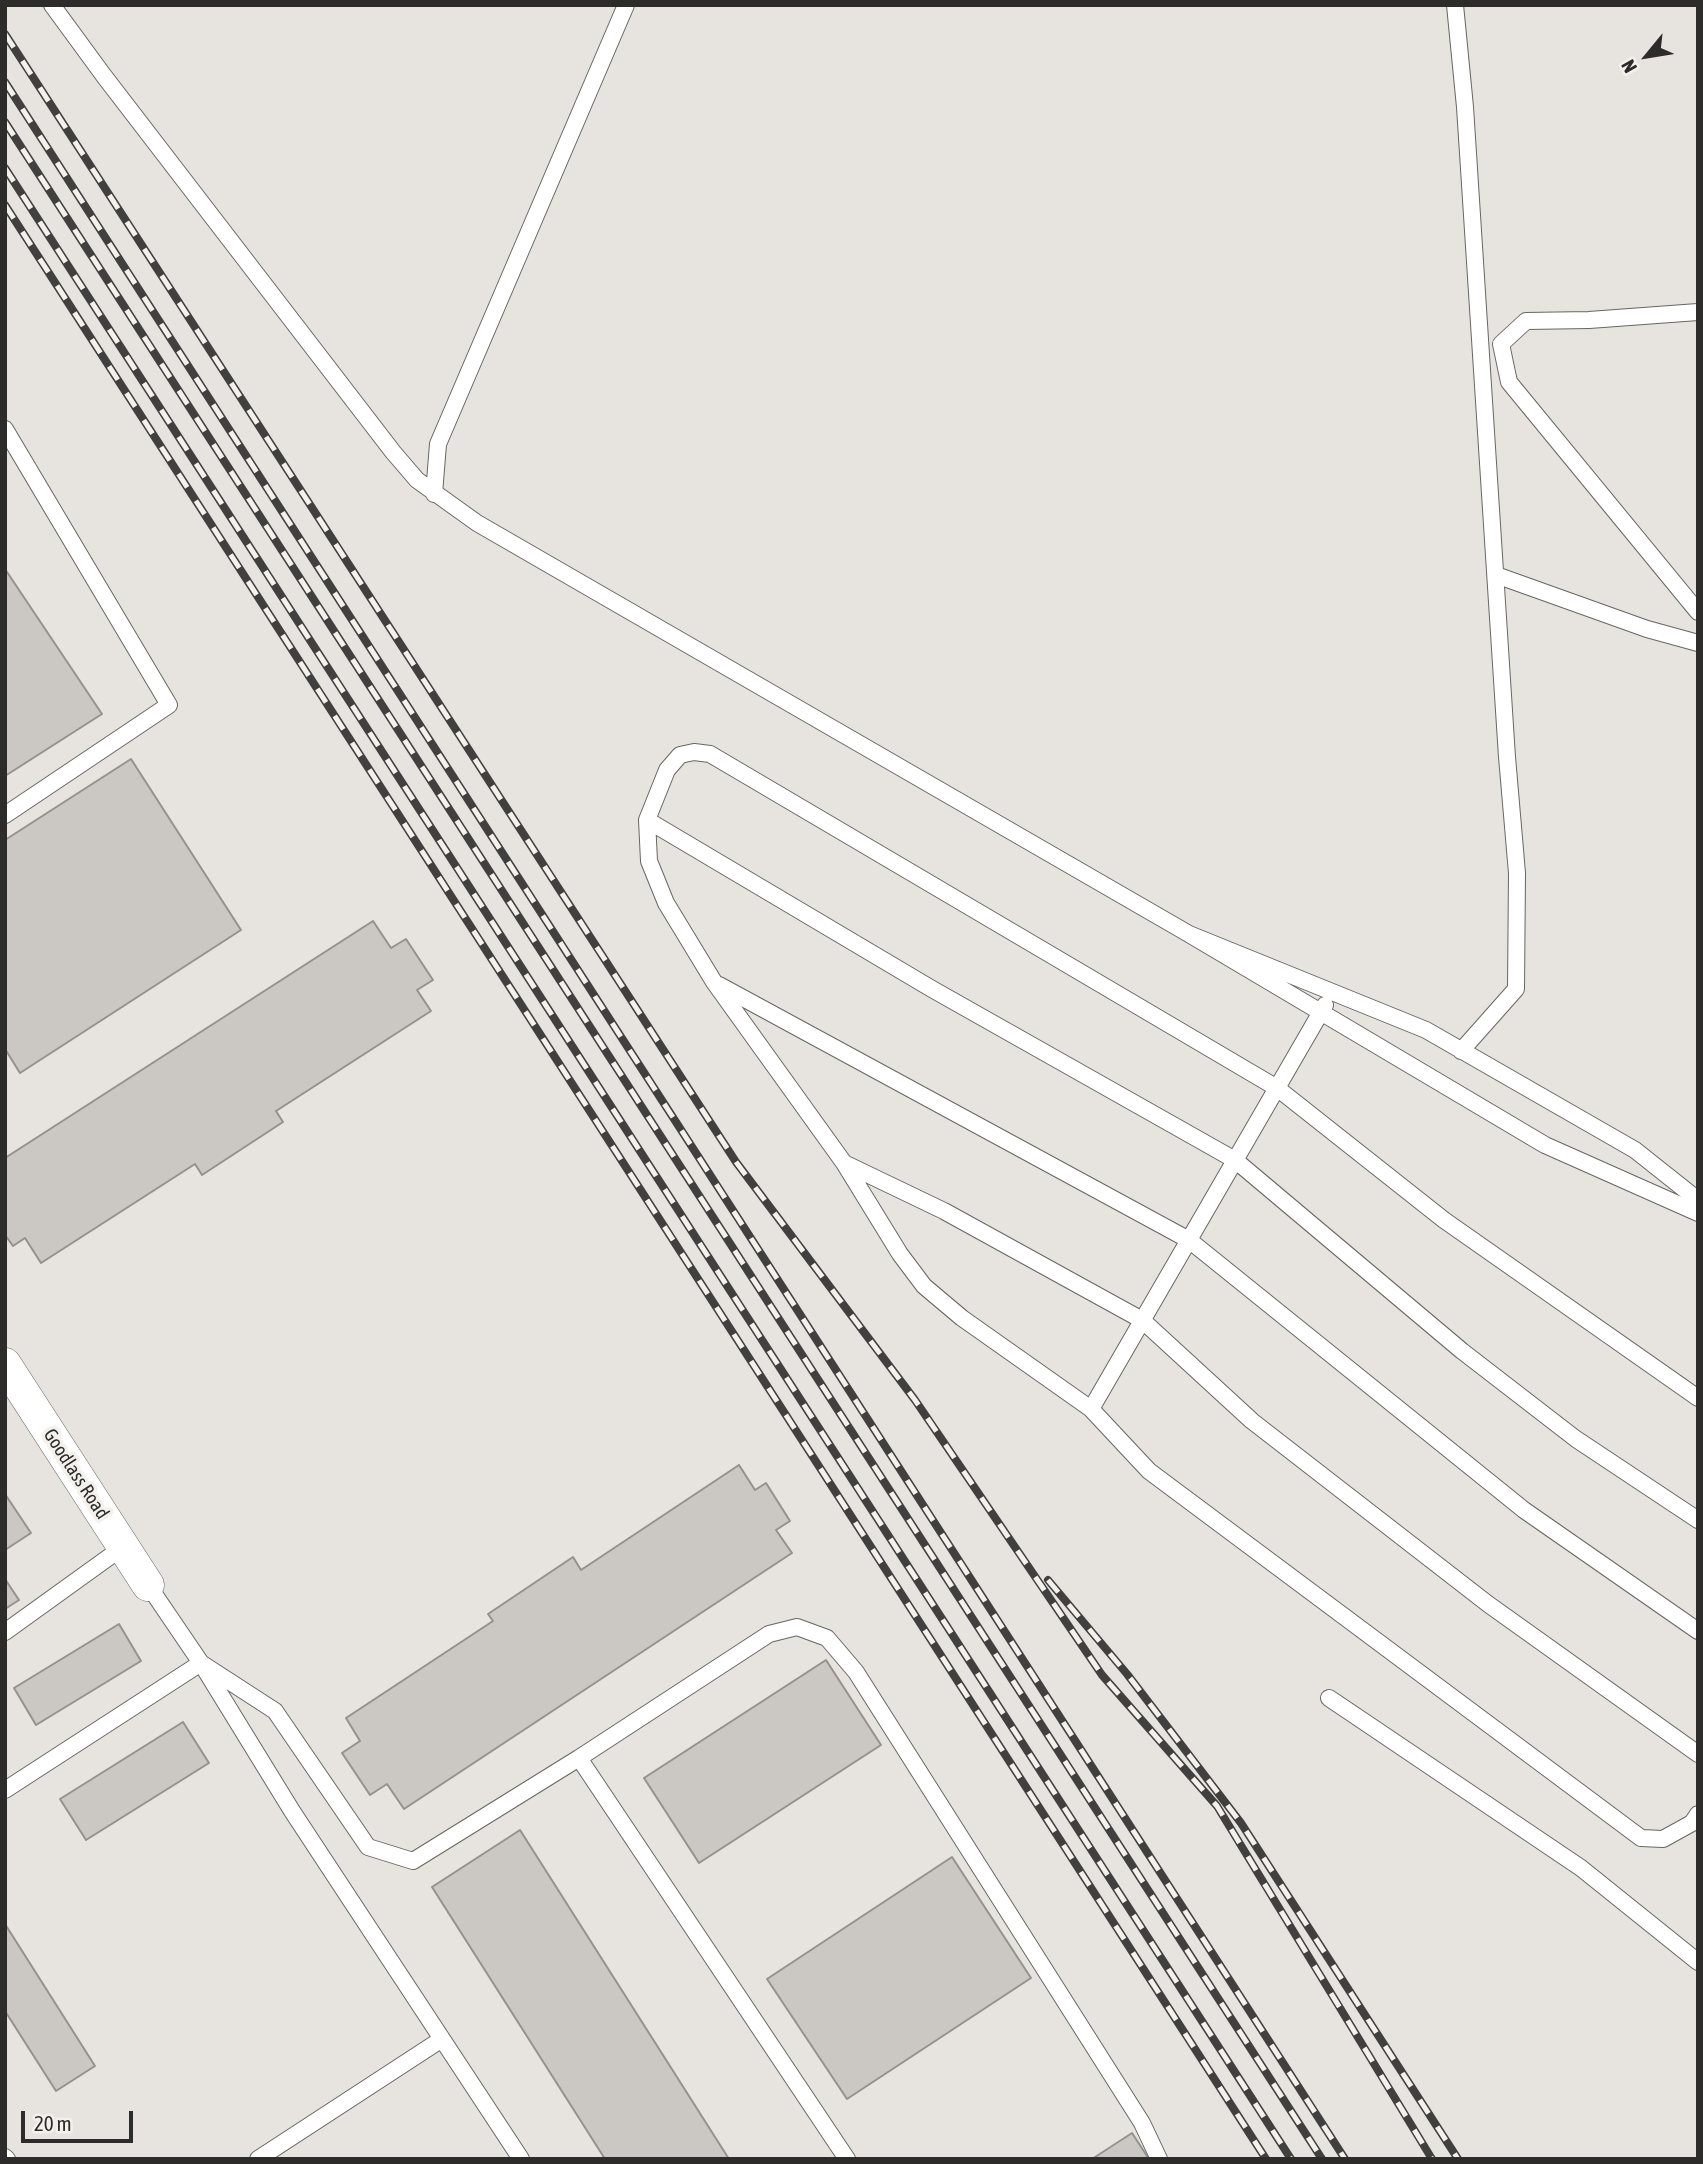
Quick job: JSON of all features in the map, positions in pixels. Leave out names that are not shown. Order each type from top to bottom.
[{"type":"street","name":"Goodlass Road","points":[[5,1364],[148,1585]]},
{"type":"lane","points":[[52,5],[393,452],[417,480],[434,494],[477,523],[1189,934],[1545,1145],[1698,1213]]},
{"type":"lane","points":[[434,494],[438,444],[626,5]]},
{"type":"lane","points":[[1455,5],[1465,107],[1517,873],[1516,989],[1461,1051]]},
{"type":"lane","points":[[1698,312],[1589,320],[1525,321],[1501,344],[1509,382],[1698,612]]},
{"type":"lane","points":[[5,429],[169,705],[5,815]]},
{"type":"lane","points":[[1496,575],[1647,629],[1698,643]]},
{"type":"lane","points":[[1698,1398],[1444,1220],[1277,1088],[710,754],[694,751],[680,755],[667,770],[647,820],[649,861],[662,892],[714,982],[844,1163],[900,1254],[924,1286],[962,1318],[1091,1409],[1149,1471],[1641,1838],[1663,1839],[1692,1823],[1698,1814]]},
{"type":"lane","points":[[647,820],[932,989],[1235,1160],[1473,1359],[1576,1439],[1698,1520]]},
{"type":"lane","points":[[1189,934],[1426,1030],[1635,1150],[1698,1200]]},
{"type":"lane","points":[[714,982],[1189,1240],[1524,1510],[1698,1631]]},
{"type":"lane","points":[[1091,1409],[1333,993]]},
{"type":"lane","points":[[844,1163],[944,1211],[1143,1320],[1274,1437],[1488,1604],[1698,1754]]},
{"type":"lane","points":[[5,1632],[123,1548]]},
{"type":"lane","points":[[148,1585],[201,1663],[292,1811],[521,2159]]},
{"type":"lane","points":[[201,1663],[275,1711],[368,1847],[412,1861],[579,1758],[769,1634],[797,1627],[827,1638],[856,1672],[1142,2123],[1159,2159]]},
{"type":"lane","points":[[5,1790],[201,1663]]},
{"type":"lane","points":[[1329,1698],[1581,1868],[1698,1962]]},
{"type":"lane","points":[[579,1758],[846,2159]]},
{"type":"lane","points":[[258,2159],[442,2039]]},
{"type":"building","points":[[5,569],[102,714],[5,776]]},
{"type":"building","points":[[131,759],[241,930],[20,1073],[5,1049],[5,840]]},
{"type":"building","points":[[373,921],[391,948],[406,939],[433,980],[417,990],[431,1011],[276,1111],[283,1122],[202,1175],[195,1164],[41,1263],[25,1238],[13,1246],[5,1235],[5,1158]]},
{"type":"building","points":[[739,1465],[755,1490],[766,1483],[790,1521],[776,1530],[792,1553],[404,1809],[387,1784],[370,1795],[342,1753],[360,1741],[346,1718],[493,1621],[488,1614],[573,1557],[581,1570]]},
{"type":"building","points":[[5,1494],[31,1533],[5,1550]]},
{"type":"building","points":[[5,1579],[19,1600],[5,1609]]},
{"type":"building","points":[[119,1624],[141,1661],[36,1725],[14,1688]]},
{"type":"building","points":[[826,1660],[881,1745],[699,1863],[644,1778]]},
{"type":"building","points":[[183,1722],[209,1763],[86,1840],[60,1799]]},
{"type":"building","points":[[520,1830],[729,2159],[605,2159],[432,1887]]},
{"type":"building","points":[[952,1857],[1031,1978],[847,2099],[767,1979]]},
{"type":"building","points":[[5,1924],[95,2066],[56,2091],[5,2011]]},
{"type":"building","points":[[1132,2133],[1149,2159],[1092,2159]]},
{"type":"railway","points":[[5,34],[736,1162],[915,1400],[1102,1675],[1217,1806],[1432,2159]]},
{"type":"railway","points":[[5,82],[1345,2159]]},
{"type":"railway","points":[[5,122],[1322,2159]]},
{"type":"railway","points":[[5,168],[1291,2159]]},
{"type":"railway","points":[[5,205],[1266,2159]]},
{"type":"railway","points":[[1048,1580],[1127,1674],[1241,1823],[1458,2159]]}]
